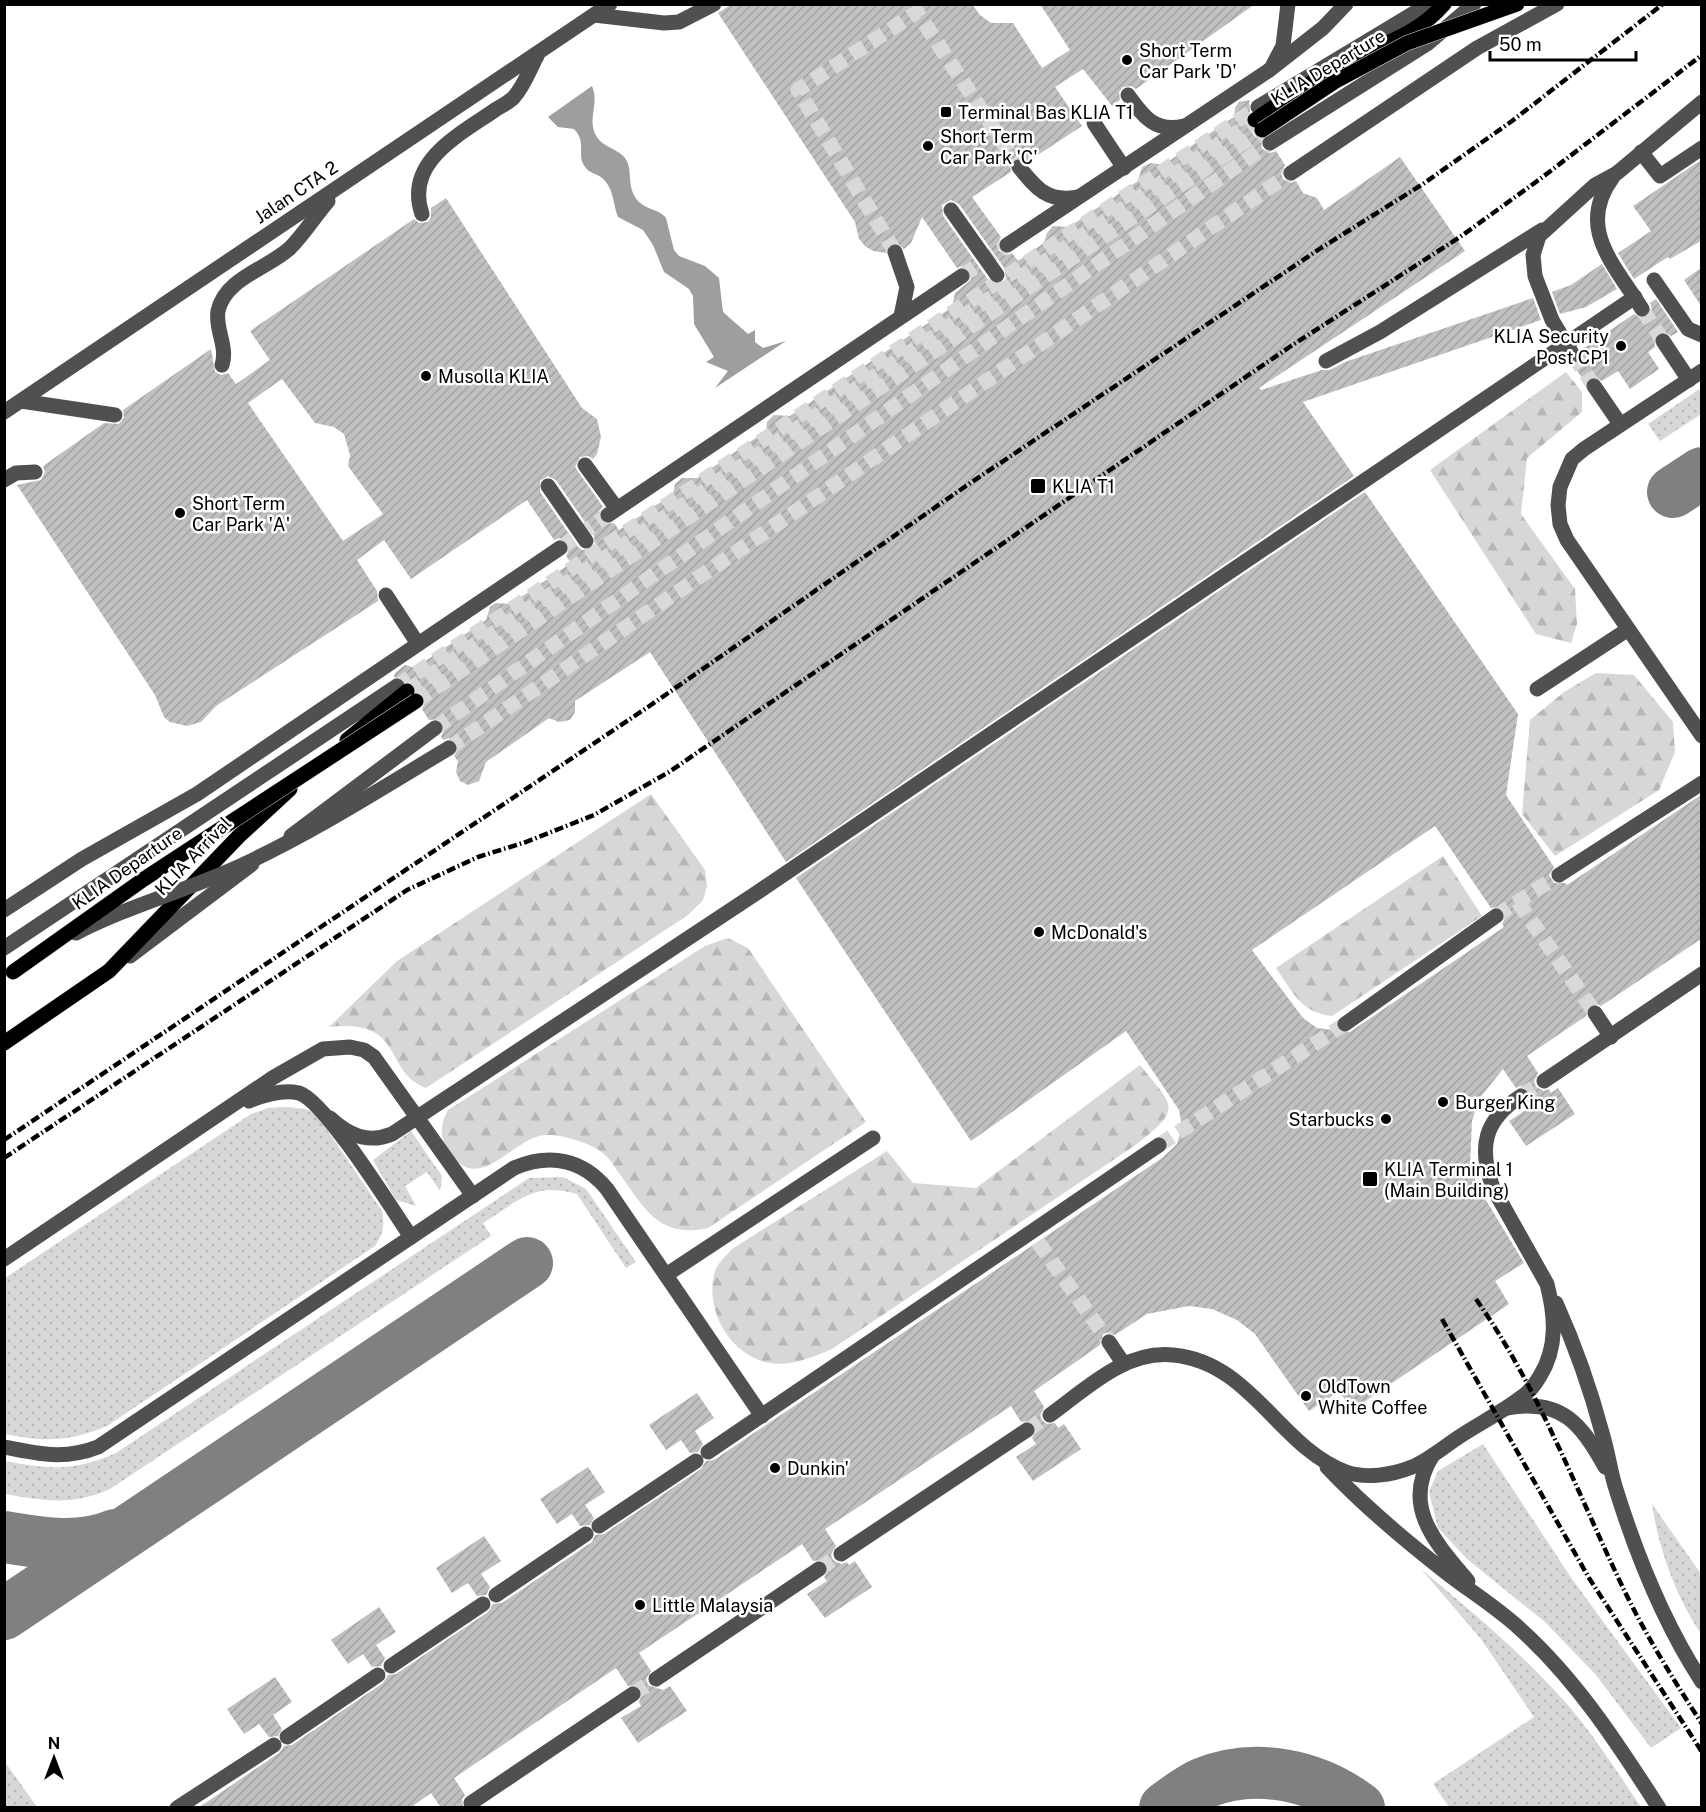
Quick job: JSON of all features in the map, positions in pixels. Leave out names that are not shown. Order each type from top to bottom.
[{"type":"main road","points":[[1258,119],[1344,63],[1403,37],[1423,24],[1444,4]]},
{"type":"main road","name":"KLIA Departure","points":[[1258,119],[1407,43],[1517,4]]},
{"type":"main road","name":"KLIA Departure","points":[[9,975],[406,693]]},
{"type":"main road","name":"KLIA Arrival","points":[[4,1043],[109,971],[239,836],[311,770],[406,693]]},
{"type":"street","name":"Jalan CTA 2","points":[[4,412],[610,4]]},
{"type":"street","points":[[594,15],[664,23],[680,22],[714,4]]},
{"type":"street","points":[[1268,71],[1283,46],[1288,4]]},
{"type":"street","points":[[1007,245],[1268,71],[1323,28],[1346,4]]},
{"type":"street","points":[[1258,119],[1429,4]]},
{"type":"street","points":[[1270,143],[1418,50],[1453,25],[1474,4]]},
{"type":"street","points":[[1291,173],[1477,48],[1557,4]]},
{"type":"street","points":[[422,214],[418,192],[419,179],[425,166],[446,144],[514,97],[538,53]]},
{"type":"street","points":[[1128,95],[1152,124],[1174,129],[1187,126]]},
{"type":"street","points":[[230,1108],[261,1096],[286,1092],[310,1098],[349,1133],[371,1139],[392,1134],[1638,303],[1605,252],[1597,229],[1596,214],[1602,192],[1617,173],[1701,102]]},
{"type":"street","points":[[1094,123],[1124,168]]},
{"type":"street","points":[[1641,152],[1660,177],[1701,148]]},
{"type":"street","points":[[1019,167],[1043,194],[1054,198],[1080,196]]},
{"type":"street","points":[[1326,362],[1380,332],[1545,228],[1595,185],[1617,173]]},
{"type":"street","points":[[222,365],[225,351],[219,334],[218,310],[225,297],[236,285],[289,248],[338,188]]},
{"type":"street","points":[[951,210],[997,275]]},
{"type":"street","points":[[1545,228],[1539,236],[1533,255],[1535,276],[1552,320],[1569,350]]},
{"type":"street","points":[[895,252],[907,287],[901,316]]},
{"type":"street","points":[[585,465],[613,512],[962,276]]},
{"type":"street","points":[[1654,280],[1688,329],[1701,334]]},
{"type":"street","points":[[1663,341],[1695,376],[1620,424],[1572,459],[1560,487],[1558,505],[1560,524],[1567,540],[1701,736]]},
{"type":"street","points":[[1594,386],[1620,424]]},
{"type":"street","points":[[21,401],[115,416]]},
{"type":"street","points":[[4,480],[16,473],[35,472]]},
{"type":"street","points":[[548,486],[586,541]]},
{"type":"street","points":[[4,910],[82,859],[196,794],[560,548]]},
{"type":"street","points":[[386,595],[418,644]]},
{"type":"street","points":[[1537,689],[1627,630]]},
{"type":"street","points":[[4,948],[406,693]]},
{"type":"street","points":[[109,971],[435,728]]},
{"type":"street","points":[[9,975],[105,918],[234,869],[282,847],[448,748]]},
{"type":"street","points":[[1560,875],[1701,783]]},
{"type":"street","points":[[1344,1024],[1496,916]]},
{"type":"street","points":[[1544,1081],[1701,974]]},
{"type":"street","points":[[1595,1013],[1611,1037]]},
{"type":"street","points":[[4,1259],[274,1077],[323,1049],[350,1047],[364,1050],[374,1058],[473,1196]]},
{"type":"street","points":[[1521,1096],[1506,1106],[1489,1128],[1486,1141],[1487,1172],[1493,1188],[1547,1284],[1567,1327],[1603,1435],[1615,1485],[1653,1591],[1701,1682]]},
{"type":"street","points":[[330,1118],[411,1237]]},
{"type":"street","points":[[666,1275],[873,1138]]},
{"type":"street","points":[[496,1595],[1034,1236],[1159,1145]]},
{"type":"street","points":[[4,1447],[62,1456],[80,1454],[98,1447],[473,1196],[525,1164],[552,1159],[573,1163],[586,1169],[607,1189],[762,1416]]},
{"type":"street","points":[[1315,1454],[1348,1473],[1383,1475],[1415,1466],[1502,1409],[1532,1387],[1549,1357],[1554,1330],[1547,1284]]},
{"type":"street","points":[[1109,1342],[1123,1363]]},
{"type":"street","points":[[1050,1415],[1123,1363],[1154,1355],[1200,1359],[1230,1377],[1315,1454],[1357,1497],[1444,1571],[1480,1595],[1520,1628],[1576,1688],[1659,1808]]},
{"type":"street","points":[[1502,1409],[1534,1405],[1547,1407],[1570,1418],[1592,1443],[1615,1485]]},
{"type":"street","points":[[841,1554],[1027,1430]]},
{"type":"street","points":[[1434,1453],[1425,1468],[1421,1482],[1421,1512],[1436,1543],[1480,1595]]},
{"type":"street","points":[[656,1679],[819,1569]]},
{"type":"street","points":[[391,1666],[483,1604]]},
{"type":"street","points":[[177,1808],[378,1676]]},
{"type":"street","points":[[471,1803],[633,1694]]},
{"type":"green space","points":[[1566,372],[1582,392],[1582,412],[1527,458],[1521,514],[1575,589],[1577,624],[1571,643],[1536,634],[1430,470]]},
{"type":"green space","points":[[1701,388],[1701,414],[1660,441],[1648,424]]},
{"type":"green space","points":[[1596,673],[1634,675],[1673,722],[1675,752],[1659,790],[1555,856],[1522,814],[1530,720],[1564,692]]},
{"type":"green space","points":[[651,794],[705,870],[707,886],[703,900],[688,915],[426,1088],[412,1080],[382,1038],[370,1030],[353,1026],[329,1027],[397,961]]},
{"type":"green space","points":[[1443,856],[1482,916],[1332,1016],[1312,1010],[1298,1000],[1276,968]]},
{"type":"green space","points":[[728,938],[748,948],[866,1122],[708,1228],[691,1230],[677,1229],[654,1218],[602,1152],[576,1140],[544,1135],[525,1142],[502,1158],[480,1168],[469,1168],[458,1162],[447,1148],[442,1134],[442,1124],[448,1110],[705,946]]},
{"type":"green space","points":[[1140,1065],[1166,1099],[1168,1107],[1162,1122],[1152,1132],[832,1349],[808,1359],[774,1364],[752,1357],[730,1339],[717,1315],[712,1288],[717,1267],[732,1249],[887,1151],[913,1183],[976,1188]]},
{"type":"green space","points":[[268,1108],[306,1109],[317,1115],[382,1211],[383,1230],[375,1246],[107,1426],[81,1435],[56,1439],[5,1434],[5,1278],[251,1114]]},
{"type":"green space","points":[[411,1131],[442,1176],[440,1191],[427,1172],[405,1186],[416,1206],[396,1200],[373,1160]]},
{"type":"green space","points":[[563,1177],[586,1189],[636,1262],[626,1268],[577,1194],[549,1190],[527,1195],[483,1223],[491,1236],[110,1489],[71,1500],[33,1499],[5,1494],[5,1461],[61,1467],[87,1463],[116,1453],[529,1178]]},
{"type":"green space","points":[[1483,1444],[1572,1579],[1681,1728],[1651,1748],[1596,1675],[1545,1622],[1467,1559],[1438,1528],[1429,1492],[1438,1471]]},
{"type":"green space","points":[[1652,1504],[1701,1574],[1701,1634],[1683,1604],[1669,1572]]},
{"type":"green space","points":[[1421,1569],[1496,1633],[1566,1703],[1605,1754],[1641,1807],[1449,1807],[1433,1784],[1534,1717],[1481,1639]]},
{"type":"green space","points":[[5,1762],[37,1807],[5,1807]]},
{"type":"shaded area","points":[[592,86],[595,98],[593,125],[596,136],[625,158],[635,196],[646,207],[666,218],[674,250],[679,256],[705,266],[719,278],[723,312],[748,334],[755,330],[755,342],[763,348],[786,341],[715,388],[728,371],[706,362],[714,357],[694,324],[693,296],[689,289],[664,272],[653,245],[643,230],[618,217],[609,186],[600,177],[587,170],[581,159],[580,140],[574,129],[558,127],[548,117]]},
{"type":"building","points":[[732,4],[972,4],[980,15],[991,23],[1013,23],[1042,68],[1070,50],[1040,4],[1255,4],[1136,89],[1131,86],[1123,87],[1119,92],[1120,100],[1112,106],[1083,69],[1055,87],[1082,126],[1027,162],[1022,158],[1013,159],[1010,164],[1011,172],[972,197],[1001,237],[997,245],[999,251],[1007,255],[1012,253],[1018,261],[1044,243],[1047,233],[1053,226],[1069,227],[1138,181],[1142,167],[1151,163],[1163,165],[1234,117],[1235,108],[1239,102],[1249,100],[1250,112],[1245,121],[1254,136],[1261,140],[1262,149],[1270,153],[1276,151],[1285,165],[1281,173],[1283,179],[1291,183],[1296,181],[1303,193],[1317,198],[1324,210],[1400,157],[1465,251],[1259,388],[1261,390],[1322,370],[1330,370],[1345,362],[1533,298],[1541,320],[1303,402],[1354,476],[786,862],[650,652],[575,701],[575,712],[570,720],[559,722],[549,718],[486,762],[479,781],[468,785],[460,781],[456,772],[458,761],[454,756],[459,748],[457,742],[449,738],[443,740],[441,736],[444,731],[443,723],[438,719],[429,720],[422,709],[426,701],[424,695],[417,691],[411,682],[394,677],[395,673],[405,665],[415,668],[486,620],[490,607],[496,603],[511,604],[571,563],[566,556],[570,548],[568,542],[560,538],[554,540],[527,500],[411,579],[384,540],[357,560],[377,591],[378,601],[216,706],[201,722],[187,726],[170,722],[164,717],[155,695],[17,485],[41,480],[45,472],[43,466],[104,423],[119,424],[124,417],[123,410],[211,349],[215,372],[221,375],[228,373],[236,384],[270,360],[250,331],[414,219],[419,223],[428,222],[431,217],[431,208],[446,198],[582,408],[597,419],[601,437],[597,454],[593,459],[588,456],[580,457],[575,467],[603,507],[599,511],[600,520],[604,524],[614,523],[619,530],[673,494],[675,484],[682,478],[697,478],[766,431],[767,422],[774,415],[790,416],[952,307],[955,293],[971,280],[970,270],[962,266],[957,268],[922,217],[911,243],[904,249],[896,242],[888,245],[886,253],[873,251],[865,246],[859,239],[855,222],[718,13]],"holes":[[[951,200],[959,204],[1005,269],[1006,279],[1002,283],[993,284],[989,281],[943,216],[942,205]],[[282,379],[315,423],[334,427],[344,434],[350,455],[348,466],[383,514],[343,541],[248,403]],[[548,476],[556,480],[594,535],[595,545],[591,549],[582,550],[578,547],[540,492],[540,481]]]},
{"type":"building","points":[[1701,160],[1701,241],[1670,259],[1668,257],[1634,279],[1618,253],[1651,231],[1633,206]]},
{"type":"building","points":[[1602,264],[1617,289],[1586,307],[1560,314],[1552,292],[1571,285]]},
{"type":"building","points":[[1701,268],[1701,306],[1684,280]]},
{"type":"building","name":"KLIA Security Post CP1","points":[[1656,299],[1678,332],[1671,336],[1662,331],[1654,337],[1655,347],[1648,352],[1659,369],[1630,389],[1618,371],[1602,381],[1594,376],[1585,382],[1573,365],[1582,359],[1581,350],[1634,314],[1642,319],[1648,317],[1652,309],[1650,303]]},
{"type":"building","name":"KLIA Terminal 1 (Main Building)","points":[[1365,492],[1518,714],[1506,795],[1554,867],[1549,875],[1554,883],[1567,885],[1701,795],[1701,939],[1601,1006],[1595,1003],[1589,1005],[1586,1016],[1527,1056],[1538,1073],[1534,1081],[1536,1087],[1544,1091],[1549,1089],[1551,1093],[1558,1088],[1575,1114],[1526,1146],[1509,1121],[1529,1108],[1526,1104],[1531,1096],[1528,1090],[1521,1086],[1516,1088],[1503,1069],[1479,1099],[1472,1121],[1470,1165],[1478,1187],[1524,1263],[1495,1281],[1509,1304],[1352,1410],[1339,1391],[1309,1411],[1255,1334],[1237,1320],[1212,1309],[1189,1306],[1147,1314],[1115,1335],[1109,1332],[1103,1334],[1100,1345],[1034,1391],[1044,1407],[1040,1416],[1043,1421],[1047,1424],[1055,1423],[1058,1428],[1064,1424],[1081,1449],[1033,1481],[1016,1457],[1036,1444],[1032,1438],[1037,1429],[1031,1421],[1021,1422],[1011,1406],[825,1529],[836,1546],[831,1554],[833,1560],[841,1564],[847,1562],[849,1565],[855,1561],[872,1587],[825,1618],[807,1594],[827,1581],[824,1577],[829,1568],[823,1560],[813,1561],[802,1544],[639,1653],[651,1671],[646,1679],[648,1685],[663,1690],[670,1686],[687,1711],[638,1743],[621,1718],[641,1706],[639,1702],[643,1693],[637,1685],[628,1686],[616,1668],[454,1778],[465,1795],[462,1799],[463,1808],[441,1808],[431,1793],[410,1808],[198,1808],[279,1753],[284,1746],[292,1745],[383,1683],[388,1675],[396,1674],[488,1612],[493,1604],[502,1603],[592,1542],[595,1535],[604,1534],[701,1469],[706,1461],[714,1460],[1162,1158],[1177,1144],[1182,1127],[1179,1110],[1126,1031],[971,1141],[796,878]],"holes":[[[1435,826],[1491,908],[1499,907],[1504,911],[1505,919],[1502,924],[1504,927],[1350,1032],[1317,1028],[1303,1018],[1252,950]]]},
{"type":"building","points":[[697,1393],[714,1418],[695,1431],[703,1444],[698,1452],[690,1453],[681,1440],[666,1450],[649,1425]]},
{"type":"building","points":[[588,1467],[605,1492],[585,1505],[594,1518],[590,1525],[580,1526],[572,1514],[557,1524],[540,1499]]},
{"type":"building","points":[[484,1536],[501,1561],[481,1574],[490,1587],[486,1595],[477,1596],[468,1583],[452,1593],[436,1568]]},
{"type":"building","points":[[379,1607],[396,1632],[376,1645],[385,1658],[381,1666],[372,1667],[363,1654],[348,1664],[331,1640]]},
{"type":"building","points":[[275,1677],[292,1702],[273,1715],[282,1729],[278,1736],[269,1737],[259,1724],[244,1734],[227,1709]]},
{"type":"taxiway","points":[[1673,492],[1702,473]]},
{"type":"taxiway","points":[[4,1614],[527,1263]]},
{"type":"taxiway","points":[[4,1537],[74,1544],[101,1540],[115,1535]]},
{"type":"taxiway","points":[[1165,1808],[1204,1783],[1244,1773],[1285,1775],[1305,1780],[1324,1787],[1359,1808]]},
{"type":"tunnel","points":[[895,252],[798,90],[917,12],[1019,167]]},
{"type":"tunnel","points":[[397,686],[1258,107]]},
{"type":"tunnel","points":[[407,691],[1255,120]]},
{"type":"tunnel","points":[[416,701],[1262,130]]},
{"type":"tunnel","points":[[435,728],[1270,143]]},
{"type":"tunnel","points":[[449,748],[1291,173]]},
{"type":"tunnel","points":[[962,276],[1007,245]]},
{"type":"tunnel","points":[[1642,309],[1663,341]]},
{"type":"tunnel","points":[[1573,355],[1594,386]]},
{"type":"tunnel","points":[[560,548],[608,515]]},
{"type":"tunnel","points":[[1496,916],[1559,875]]},
{"type":"tunnel","points":[[1518,902],[1595,1013]]},
{"type":"tunnel","points":[[1159,1145],[1345,1024]]},
{"type":"tunnel","points":[[1521,1096],[1544,1081]]},
{"type":"tunnel","points":[[1038,1242],[1109,1342]]},
{"type":"tunnel","points":[[1027,1430],[1050,1415]]},
{"type":"tunnel","points":[[819,1569],[841,1554]]},
{"type":"tunnel","points":[[633,1694],[656,1679]]},
{"type":"railway","points":[[4,1140],[648,707],[966,486],[1321,248],[1423,184],[1512,121],[1663,4]]},
{"type":"railway","points":[[4,1158],[407,890],[478,857],[526,842],[594,815],[669,772],[1291,346],[1460,237],[1702,55]]},
{"type":"railway","points":[[1476,1299],[1499,1334],[1539,1406],[1634,1611],[1702,1724]]},
{"type":"railway","points":[[1442,1319],[1589,1578],[1702,1752]]},
{"type":"place","name":"Short Term Car Park 'D'","points":[[1127,60]]},
{"type":"place","name":"Terminal Bas KLIA T1","points":[[946,112]]},
{"type":"place","name":"Short Term Car Park 'C'","points":[[928,146]]},
{"type":"place","name":"KLIA Security Post CP1","points":[[1621,346]]},
{"type":"place","name":"Musolla KLIA","points":[[426,376]]},
{"type":"place","name":"KLIA T1","points":[[1038,486]]},
{"type":"place","name":"Short Term Car Park 'A'","points":[[180,513]]},
{"type":"place","name":"McDonald's","points":[[1039,932]]},
{"type":"place","name":"Burger King","points":[[1443,1102]]},
{"type":"place","name":"Starbucks","points":[[1386,1119]]},
{"type":"place","name":"KLIA Terminal 1 (Main Building)","points":[[1370,1179]]},
{"type":"place","name":"OldTown White Coffee","points":[[1306,1396]]},
{"type":"place","name":"Dunkin'","points":[[775,1468]]},
{"type":"place","name":"Little Malaysia","points":[[640,1605]]}]
